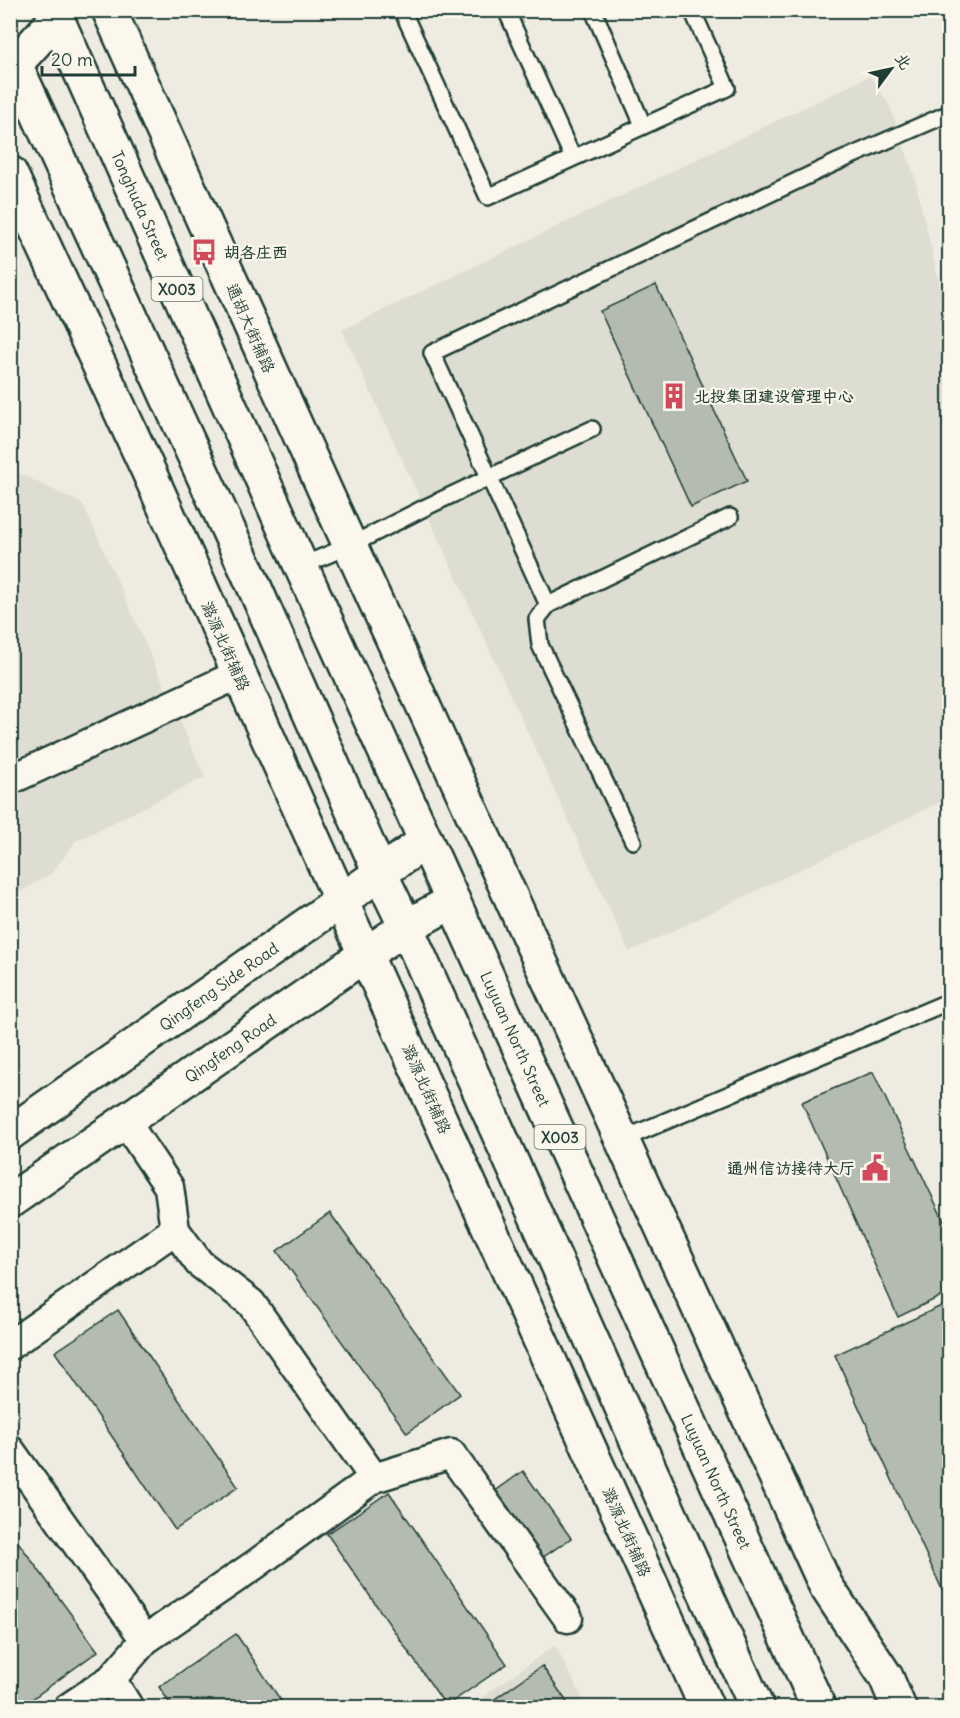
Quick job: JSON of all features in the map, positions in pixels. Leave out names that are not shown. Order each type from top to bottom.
[{"type":"street","name":"通胡大街辅路","points":[[109,10],[351,545]]},
{"type":"street","points":[[59,13],[12,62],[254,586],[380,873],[757,1707]]},
{"type":"street","name":"Tonghuda Street","points":[[59,13],[302,566]]},
{"type":"street","name":"潞源北街辅路","points":[[10,173],[148,470],[238,674],[707,1707]]},
{"type":"street","points":[[351,545],[826,1586],[886,1677],[899,1707]]},
{"type":"street","name":"Luyuan North Street","points":[[302,566],[819,1707]]},
{"type":"street","points":[[10,780],[238,674]]},
{"type":"street","name":"Qingfeng Side Road","points":[[10,1133],[426,841]]},
{"type":"street","name":"Qingfeng Road","points":[[10,1201],[366,954],[406,927],[453,901]]},
{"type":"street","points":[[125,1121],[169,1187],[176,1230],[199,1263],[251,1303],[374,1478]]},
{"type":"street","points":[[10,1345],[176,1230]]},
{"type":"street","points":[[10,1450],[145,1640]]},
{"type":"street","points":[[68,1707],[111,1679],[145,1640],[256,1564],[374,1478],[451,1454],[568,1618]]},
{"type":"street","points":[[111,1679],[129,1707]]},
{"type":"lane","points":[[402,10],[488,197],[726,88],[692,10]]},
{"type":"lane","points":[[506,10],[573,158]]},
{"type":"lane","points":[[593,10],[643,125]]},
{"type":"lane","points":[[548,605],[432,353],[835,163],[950,112]]},
{"type":"lane","points":[[302,566],[351,545],[592,429]]},
{"type":"lane","points":[[633,841],[540,645],[537,619],[548,605],[730,517]]},
{"type":"lane","points":[[621,1140],[950,1002]]},
{"type":"shaded area","name":"北投集团建设管理中心","points":[[870,76],[890,106],[914,175],[949,325],[949,798],[629,952],[342,330]]},
{"type":"shaded area","points":[[10,469],[83,504],[205,777],[76,841],[52,873],[11,897]]},
{"type":"shaded area","points":[[555,1645],[587,1707],[467,1708]]},
{"type":"building","name":"北投集团建设管理中心","points":[[656,285],[747,481],[691,507],[600,311]]},
{"type":"building","name":"通州信访接待大厅","points":[[873,1072],[950,1234],[950,1292],[898,1317],[802,1102]]},
{"type":"building","points":[[330,1213],[460,1394],[407,1433],[277,1251]]},
{"type":"building","points":[[950,1302],[950,1379],[945,1381],[950,1391],[950,1607],[835,1355]]},
{"type":"building","points":[[118,1310],[238,1487],[175,1530],[55,1352]]},
{"type":"building","points":[[523,1471],[571,1538],[542,1558],[494,1492]]},
{"type":"building","points":[[389,1492],[507,1664],[446,1706],[327,1534]]},
{"type":"building","points":[[10,1531],[98,1651],[21,1707],[10,1692]]},
{"type":"building","points":[[236,1634],[286,1708],[173,1708],[159,1687]]},
{"type":"building","points":[[542,1666],[571,1708],[482,1708]]},
{"type":"place","name":"胡各庄西","points":[[204,252]]},
{"type":"place","name":"北投集团建设管理中心","points":[[674,396]]},
{"type":"place","name":"通州信访接待大厅","points":[[875,1168]]}]
